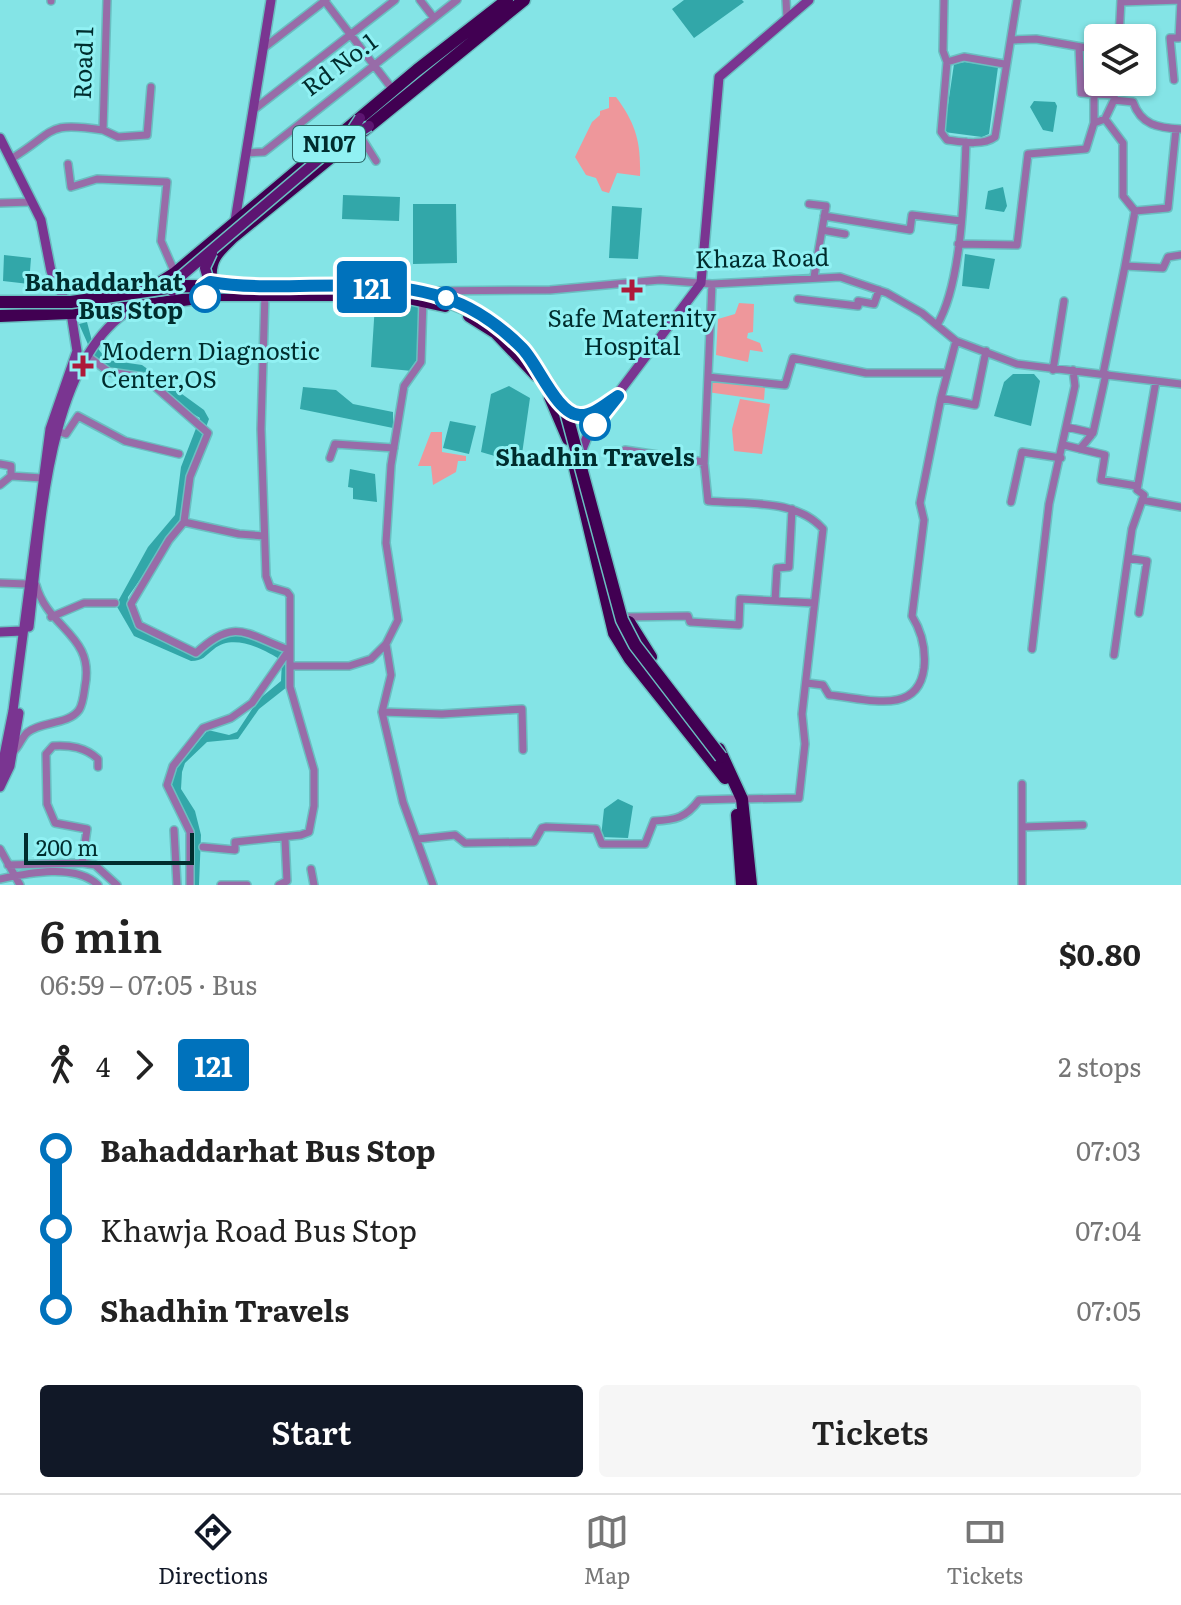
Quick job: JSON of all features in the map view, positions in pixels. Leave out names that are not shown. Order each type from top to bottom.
[{"type":"highway","name":"N107","points":[[212,290],[213,258],[233,237],[363,126],[393,90],[507,0]]},
{"type":"highway","name":"N107","points":[[150,289],[175,273],[235,221],[524,0]]},
{"type":"highway","points":[[0,300],[71,302],[172,290],[384,287],[424,295],[486,317],[523,349],[561,406],[627,617],[644,647],[723,755],[738,799],[746,884]]},
{"type":"highway","points":[[0,300],[65,300],[150,289],[413,290],[464,307],[520,345],[548,379],[566,412],[628,632],[729,776]]},
{"type":"highway","points":[[0,308],[61,308],[172,290]]},
{"type":"highway","points":[[0,316],[71,313],[143,304],[212,290]]},
{"type":"highway","points":[[424,295],[474,318],[496,333],[533,369],[549,394],[572,451],[614,633],[630,659],[729,776]]},
{"type":"main road","points":[[235,221],[256,108],[271,0]]},
{"type":"main road","points":[[579,457],[589,432],[701,283],[719,77],[809,0]]},
{"type":"main road","points":[[172,290],[208,252],[351,132],[363,126]]},
{"type":"main road","points":[[0,138],[32,202],[49,247],[51,271],[71,313],[77,351],[50,429],[13,752],[0,787]]},
{"type":"main road","points":[[0,776],[57,431],[86,355],[122,314],[143,304]]},
{"type":"main road","points":[[561,406],[584,415],[618,396]]},
{"type":"main road","points":[[0,632],[22,631]]},
{"type":"street","name":"Road 1","points":[[107,0],[103,130],[118,137],[147,135],[151,87]]},
{"type":"street","points":[[265,47],[325,0],[393,90]]},
{"type":"street","points":[[256,108],[395,0]]},
{"type":"street","points":[[420,0],[434,18]]},
{"type":"street","name":"Rd No.1","points":[[246,153],[264,152],[457,0]]},
{"type":"street","points":[[786,0],[787,18]]},
{"type":"street","points":[[944,0],[943,51],[947,62],[941,132],[947,140],[966,142],[988,142],[995,137],[1004,64],[1013,40],[1017,0]]},
{"type":"street","points":[[1120,24],[1121,1],[1181,0],[1180,38],[1170,38],[1174,80]]},
{"type":"street","points":[[1013,40],[1036,39],[1084,48]]},
{"type":"street","points":[[1079,47],[1081,93],[1084,93]]},
{"type":"street","points":[[947,62],[964,57],[1004,64]]},
{"type":"street","points":[[958,244],[1017,245],[1028,154],[1086,149],[1094,123],[1094,96]]},
{"type":"street","points":[[1104,96],[1133,102],[1137,113],[1153,126],[1178,129],[1168,208],[1135,211]]},
{"type":"street","points":[[1094,123],[1105,119],[1114,98]]},
{"type":"street","points":[[1080,449],[1093,433],[1135,211],[1123,196],[1123,143],[1105,119]]},
{"type":"street","points":[[11,159],[35,145],[55,126],[68,124],[103,130]]},
{"type":"street","points":[[363,126],[368,154],[376,161]]},
{"type":"street","points":[[937,325],[947,309],[958,244],[966,142]]},
{"type":"street","points":[[68,164],[71,187],[97,179],[167,182],[161,241],[175,273]]},
{"type":"street","points":[[0,203],[32,202]]},
{"type":"street","points":[[809,204],[826,206],[814,277]]},
{"type":"street","points":[[824,216],[910,230],[912,215],[961,221]]},
{"type":"street","points":[[822,230],[845,234]]},
{"type":"street","points":[[1125,266],[1163,268],[1168,257],[1181,255]]},
{"type":"street","name":"Khaza Road","points":[[424,295],[550,290],[660,280],[712,284],[840,277],[879,290],[937,325],[956,341],[1017,364],[1181,384]]},
{"type":"street","points":[[705,473],[712,284]]},
{"type":"street","points":[[203,847],[235,850],[235,842],[285,839],[309,832],[314,806],[311,753],[290,687],[290,596],[287,592],[270,587],[266,576],[261,429],[266,290]]},
{"type":"street","points":[[798,299],[858,306],[858,301],[874,304],[879,290]]},
{"type":"street","points":[[292,666],[357,664],[371,659],[386,644],[398,620],[386,543],[394,450],[404,386],[421,362],[424,295]]},
{"type":"street","points":[[1053,370],[1064,301]]},
{"type":"street","points":[[807,683],[823,685],[829,695],[895,701],[911,696],[922,683],[926,651],[920,625],[912,616],[924,520],[920,503],[956,341]]},
{"type":"street","points":[[941,398],[975,405],[986,351]]},
{"type":"street","points":[[86,355],[109,372],[144,377],[208,433],[190,477],[184,522],[133,596],[132,612],[139,625],[196,653],[215,635],[240,631],[288,651]]},
{"type":"street","points":[[708,377],[785,385],[793,358],[866,373],[947,373]]},
{"type":"street","points":[[1032,649],[1049,504],[1075,386],[1073,370]]},
{"type":"street","points":[[1114,655],[1132,529],[1144,495],[1137,490],[1137,486],[1156,381]]},
{"type":"street","points":[[57,431],[66,434],[78,416],[125,441],[179,454]]},
{"type":"street","points":[[1067,427],[1093,433]]},
{"type":"street","points":[[330,458],[335,444],[394,450]]},
{"type":"street","points":[[1064,445],[1105,455],[1101,480],[1137,486]]},
{"type":"street","points":[[625,450],[704,462]]},
{"type":"street","points":[[1011,502],[1022,452],[1061,458]]},
{"type":"street","points":[[418,839],[455,835],[465,843],[534,842],[542,828],[546,827],[596,829],[602,844],[645,844],[654,821],[672,821],[688,815],[699,800],[799,798],[805,744],[804,707],[823,529],[815,520],[792,509],[708,501],[704,462]]},
{"type":"street","points":[[0,464],[11,466],[11,476]]},
{"type":"street","points":[[0,485],[11,476],[42,478]]},
{"type":"street","points":[[1142,500],[1181,507]]},
{"type":"street","points":[[775,601],[777,568],[789,567],[792,509]]},
{"type":"street","points":[[184,522],[264,536]]},
{"type":"street","points":[[1128,558],[1147,561],[1139,613]]},
{"type":"street","points":[[0,583],[31,581],[51,617],[82,646],[87,658],[80,709],[70,717],[26,732],[13,752]]},
{"type":"street","points":[[627,617],[688,616],[690,622],[739,625],[740,599],[814,603]]},
{"type":"street","points":[[51,617],[84,603],[115,603]]},
{"type":"street","points":[[386,644],[391,675],[382,712],[403,802],[433,885]]},
{"type":"street","points":[[190,885],[190,832],[167,785],[173,766],[203,728],[231,718],[252,703],[288,651]]},
{"type":"street","points":[[382,712],[456,714],[522,709],[523,750]]},
{"type":"street","points":[[82,863],[87,829],[55,823],[50,817],[46,754],[53,746],[73,745],[98,759],[98,767]]},
{"type":"street","points":[[1022,784],[1022,885]]},
{"type":"street","points":[[1022,827],[1083,825]]},
{"type":"street","points":[[174,830],[177,885]]},
{"type":"street","points":[[279,885],[287,881],[285,839]]},
{"type":"street","points":[[0,849],[20,885]]},
{"type":"street","points":[[8,865],[95,865],[117,885]]},
{"type":"street","points":[[311,869],[314,885]]},
{"type":"street","points":[[0,879],[38,873],[82,874],[98,885]]},
{"type":"street","points":[[221,885],[247,885]]},
{"type":"shaded area","points":[[609,97],[616,97],[633,125],[638,143],[640,176],[617,173],[609,193],[602,191],[596,178],[586,175],[575,157],[592,122],[600,111],[609,108]]},
{"type":"shaded area","points":[[739,303],[754,304],[753,332],[748,333],[747,338],[760,343],[763,352],[750,350],[748,362],[716,355],[718,319],[735,314]]},
{"type":"shaded area","points":[[709,379],[765,387],[764,400],[707,392]]},
{"type":"shaded area","points":[[740,399],[770,404],[762,454],[734,451],[732,429]]},
{"type":"shaded area","points":[[431,432],[442,432],[442,452],[466,456],[466,461],[458,461],[456,472],[433,485],[431,466],[418,466]]},
{"type":"water","points":[[684,0],[744,2],[694,38],[672,9]]},
{"type":"water","points":[[965,62],[998,67],[989,134],[982,137],[944,132],[954,64]]},
{"type":"water","points":[[1034,101],[1055,102],[1053,132],[1043,130],[1030,107]]},
{"type":"water","points":[[1003,187],[1007,206],[1004,212],[985,209],[988,191]]},
{"type":"water","points":[[343,195],[400,197],[399,221],[342,219]]},
{"type":"water","points":[[413,204],[456,204],[457,263],[413,264]]},
{"type":"water","points":[[612,206],[642,208],[638,259],[609,258]]},
{"type":"water","points":[[965,254],[995,259],[989,289],[962,286]]},
{"type":"water","points":[[4,255],[31,258],[29,284],[3,281]]},
{"type":"water","points":[[375,304],[420,305],[418,366],[412,371],[371,367]]},
{"type":"water","points":[[87,322],[92,341],[107,360],[142,365],[204,410],[209,419],[188,476],[184,516],[128,597],[134,618],[151,633],[194,653],[218,639],[240,635],[263,640],[287,656],[287,687],[259,709],[238,739],[207,742],[185,763],[181,789],[195,811],[201,835],[199,885],[191,885],[190,826],[170,784],[173,771],[208,730],[229,735],[237,732],[258,700],[281,681],[282,661],[249,644],[230,642],[201,659],[191,661],[134,636],[116,605],[148,547],[175,515],[181,467],[200,418],[176,404],[150,379],[112,371],[94,358],[79,324]]},
{"type":"water","points":[[1013,374],[1034,374],[1040,381],[1031,426],[994,416],[1004,382]]},
{"type":"water","points":[[509,386],[530,398],[522,454],[507,453],[505,459],[481,452],[491,394]]},
{"type":"water","points":[[303,387],[336,390],[353,404],[393,412],[393,428],[300,409]]},
{"type":"water","points":[[450,421],[476,426],[469,454],[443,448]]},
{"type":"water","points":[[350,469],[375,474],[377,502],[353,499],[353,488],[348,487]]},
{"type":"water","points":[[618,799],[633,806],[628,838],[601,837],[604,809]]},
{"type":"bus line","name":"121","points":[[205,297],[204,286],[210,282],[384,287],[440,296],[486,317],[523,349],[561,406],[573,414],[592,412],[618,396],[595,425]]},
{"type":"place","name":"Safe Maternity Hospital","points":[[632,290]]},
{"type":"place","name":"Bahaddarhat Bus Stop","points":[[205,297]]},
{"type":"place","name":"Modern Diagnostic Center,OS","points":[[83,366]]},
{"type":"place","name":"Shadhin Travels","points":[[595,425]]}]
